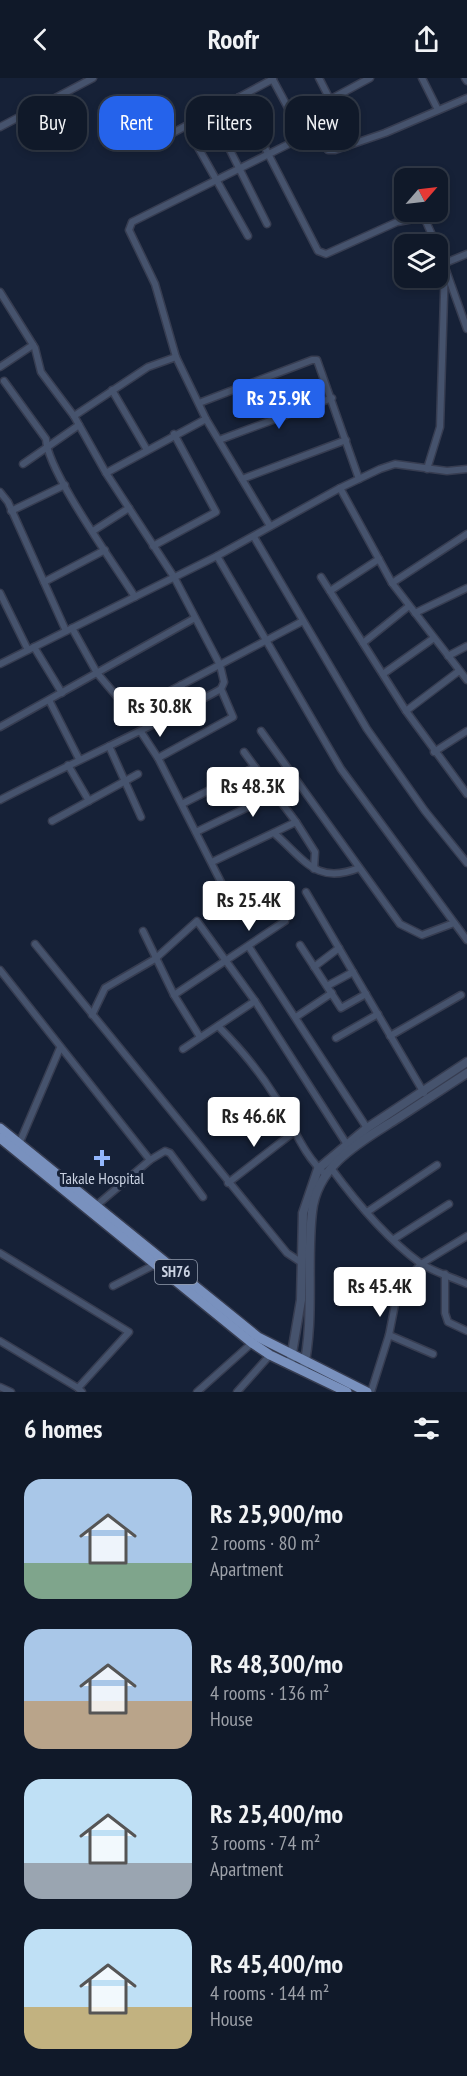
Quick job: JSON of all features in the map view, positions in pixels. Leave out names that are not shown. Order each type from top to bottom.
[{"type":"main road","points":[[305,1366],[312,1210],[319,1185],[332,1167],[362,1141],[467,1062]]},
{"type":"main road","points":[[290,1365],[301,1300],[303,1213],[318,1169],[346,1143],[367,1128],[467,1073]]},
{"type":"main road","name":"SH76","points":[[0,1128],[258,1337],[292,1355],[305,1366],[347,1392]]},
{"type":"main road","name":"SH76","points":[[0,1138],[252,1343],[290,1365],[305,1366],[369,1392]]},
{"type":"street","points":[[0,127],[93,78]]},
{"type":"street","points":[[319,78],[329,96]]},
{"type":"street","points":[[423,78],[438,110]]},
{"type":"street","points":[[241,96],[272,79],[285,105]]},
{"type":"street","points":[[336,96],[367,79]]},
{"type":"street","points":[[359,140],[467,98]]},
{"type":"street","points":[[174,132],[186,126]]},
{"type":"street","points":[[270,526],[206,419],[176,357],[155,284],[129,226],[136,219],[285,146]]},
{"type":"street","points":[[200,150],[248,236]]},
{"type":"street","points":[[230,150],[267,224]]},
{"type":"street","points":[[268,150],[321,253],[326,254],[397,222],[424,217],[432,234]]},
{"type":"street","points":[[448,262],[467,254]]},
{"type":"street","points":[[448,272],[467,329]]},
{"type":"street","points":[[427,469],[440,426],[444,288]]},
{"type":"street","points":[[0,292],[33,345],[41,372],[74,416],[106,473],[174,577],[220,665],[224,682],[221,689],[141,732],[79,759],[0,800]]},
{"type":"street","points":[[0,367],[33,345]]},
{"type":"street","points":[[74,416],[148,367],[176,357]]},
{"type":"street","points":[[199,403],[312,360],[319,363],[359,479]]},
{"type":"street","points":[[4,381],[46,439],[46,450],[65,485],[135,597]]},
{"type":"street","points":[[112,390],[147,450]]},
{"type":"street","points":[[219,440],[332,398]]},
{"type":"street","points":[[106,473],[174,434],[206,419]]},
{"type":"street","points":[[23,464],[79,425]]},
{"type":"street","points":[[153,546],[216,512],[174,434]]},
{"type":"street","points":[[242,479],[346,440]]},
{"type":"street","points":[[0,664],[254,537],[270,526],[359,479],[395,464],[427,469],[467,469]]},
{"type":"street","points":[[11,511],[65,485]]},
{"type":"street","points":[[340,488],[392,583],[467,680]]},
{"type":"street","points":[[0,492],[69,629],[97,673],[130,712],[303,621]]},
{"type":"street","points":[[93,531],[129,508]]},
{"type":"street","points":[[392,583],[467,534]]},
{"type":"street","points":[[254,537],[367,729],[425,811],[465,855],[467,863]]},
{"type":"street","points":[[44,582],[105,550]]},
{"type":"street","points":[[217,556],[341,769],[467,940]]},
{"type":"street","points":[[330,591],[379,559]]},
{"type":"street","points":[[321,577],[406,711],[467,794]]},
{"type":"street","points":[[415,613],[467,588]]},
{"type":"street","points":[[0,593],[31,649],[62,693]]},
{"type":"street","points":[[363,643],[410,606]]},
{"type":"street","points":[[0,727],[195,618]]},
{"type":"street","points":[[383,674],[434,638]]},
{"type":"street","points":[[448,656],[467,645]]},
{"type":"street","points":[[406,711],[459,671]]},
{"type":"street","points":[[181,685],[190,706]]},
{"type":"street","points":[[158,758],[233,717],[221,689]]},
{"type":"street","points":[[49,700],[79,759]]},
{"type":"street","points":[[434,752],[467,730]]},
{"type":"street","points":[[261,731],[400,924],[422,934],[454,923]]},
{"type":"street","points":[[141,732],[158,758],[223,886]]},
{"type":"street","points":[[109,746],[141,817]]},
{"type":"street","points":[[244,752],[296,822],[315,852],[314,869]]},
{"type":"street","points":[[68,765],[89,801]]},
{"type":"street","points":[[182,804],[255,767]]},
{"type":"street","points":[[52,821],[138,774]]},
{"type":"street","points":[[196,832],[275,794],[296,780]]},
{"type":"street","points":[[212,862],[296,822]]},
{"type":"street","points":[[274,833],[319,873],[340,876],[360,868]]},
{"type":"street","points":[[306,892],[426,1095]]},
{"type":"street","points":[[92,1015],[105,988],[155,959],[197,921],[255,1001],[346,1143]]},
{"type":"street","points":[[174,995],[285,921]]},
{"type":"street","points":[[143,931],[174,995],[200,1037]]},
{"type":"street","points":[[35,944],[286,1253],[302,1263]]},
{"type":"street","points":[[300,945],[341,1008],[366,994]]},
{"type":"street","points":[[249,946],[367,1128]]},
{"type":"street","points":[[314,966],[339,948]]},
{"type":"street","points":[[0,970],[150,1160]]},
{"type":"street","points":[[327,986],[353,972]]},
{"type":"street","points":[[296,1017],[332,993]]},
{"type":"street","points":[[390,1036],[461,995]]},
{"type":"street","points":[[183,1049],[255,1001]]},
{"type":"street","points":[[336,1038],[378,1014]]},
{"type":"street","points":[[219,1026],[238,1046],[277,1098],[294,1132],[318,1169],[326,1175]]},
{"type":"street","points":[[19,1144],[60,1048]]},
{"type":"street","points":[[228,1183],[294,1132]]},
{"type":"street","points":[[97,1205],[160,1153],[170,1154],[203,1197]]},
{"type":"street","points":[[367,1212],[437,1166]]},
{"type":"street","points":[[332,1167],[367,1212],[422,1264],[467,1284]]},
{"type":"street","points":[[394,1239],[449,1204]]},
{"type":"street","points":[[369,1392],[389,1335],[398,1289],[422,1264],[467,1236]]},
{"type":"street","points":[[0,1253],[129,1332],[80,1390],[0,1341]]},
{"type":"street","points":[[113,1287],[154,1265]]},
{"type":"street","points":[[445,1274],[445,1313],[448,1322],[467,1332]]},
{"type":"street","points":[[389,1335],[433,1354]]},
{"type":"street","points":[[197,1392],[252,1343]]},
{"type":"street","points":[[237,1392],[270,1355]]},
{"type":"street","points":[[0,1387],[10,1392]]},
{"type":"place","name":"Takale Hospital","points":[[102,1158]]}]
